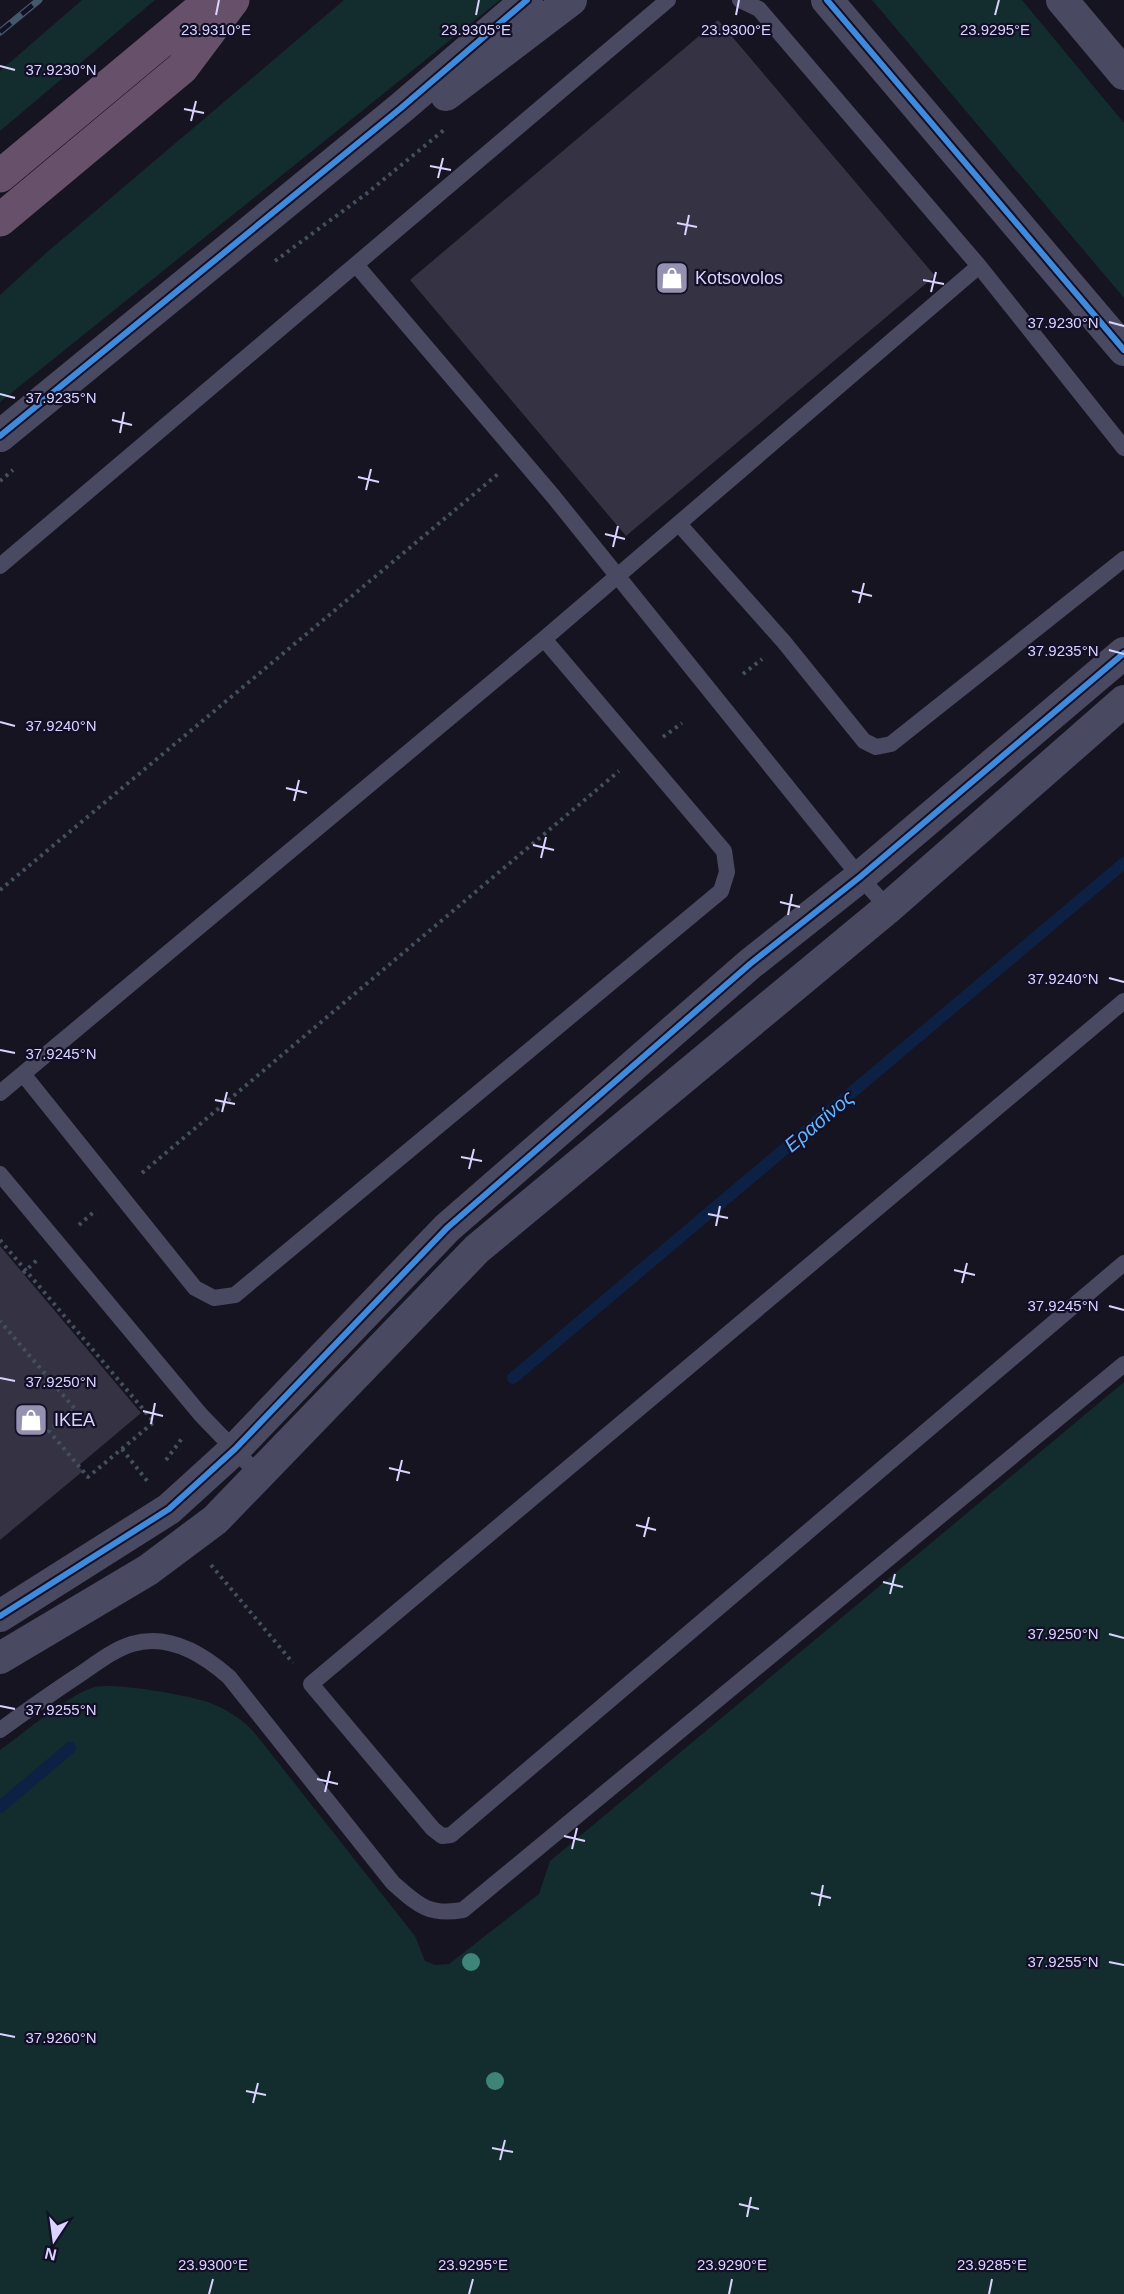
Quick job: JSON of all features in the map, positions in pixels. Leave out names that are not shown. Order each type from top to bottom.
[{"type":"highway","points":[[0,176],[211,0]]},
{"type":"highway","points":[[0,220],[182,68],[233,0]]},
{"type":"street","points":[[0,436],[401,108],[527,0]]},
{"type":"street","points":[[401,108],[446,95],[571,0]]},
{"type":"street","points":[[826,0],[1124,350]]},
{"type":"street","points":[[1062,0],[1124,74]]},
{"type":"street","points":[[0,1616],[169,1509],[235,1449],[447,1227],[750,964],[860,877],[1124,653]]},
{"type":"street","points":[[0,1658],[148,1569],[192,1539],[214,1520],[477,1249],[888,908],[1124,701]]},
{"type":"lane","points":[[0,566],[357,266],[668,0]]},
{"type":"lane","points":[[740,0],[759,9],[979,266],[1124,448]]},
{"type":"lane","points":[[357,266],[520,457],[860,877],[888,908]]},
{"type":"lane","points":[[0,1093],[544,639],[979,266]]},
{"type":"lane","points":[[680,524],[784,642],[864,741],[876,747],[891,744],[1124,559]]},
{"type":"lane","points":[[23,1074],[195,1288],[214,1298],[235,1294],[721,891],[727,872],[724,851],[544,639]]},
{"type":"lane","points":[[1124,1000],[311,1684],[433,1829],[442,1836],[451,1835],[1124,1263]]},
{"type":"lane","points":[[0,1174],[201,1415],[258,1474]]},
{"type":"lane","points":[[0,1731],[99,1661],[132,1644],[161,1641],[190,1649],[212,1662],[229,1677],[393,1883],[420,1906],[441,1913],[463,1910],[1124,1364]]},
{"type":"path","points":[[267,267],[366,194],[448,127]]},
{"type":"path","points":[[0,890],[520,457]]},
{"type":"path","points":[[0,481],[18,466]]},
{"type":"path","points":[[658,740],[682,723]]},
{"type":"path","points":[[142,1173],[620,770]]},
{"type":"path","points":[[77,1227],[101,1206]]},
{"type":"path","points":[[0,1240],[154,1422],[88,1477],[49,1431],[75,1409],[0,1321]]},
{"type":"path","points":[[122,1449],[154,1489]]},
{"type":"path","points":[[210,1563],[311,1684]]},
{"type":"green space","points":[[82,0],[155,0],[0,131],[0,71]]},
{"type":"green space","points":[[344,0],[500,0],[0,402],[0,295],[46,253]]},
{"type":"green space","points":[[872,0],[1022,0],[1124,123],[1124,298]]},
{"type":"green space","points":[[1124,1382],[1124,2294],[0,2294],[0,1750],[60,1705],[95,1687],[118,1686],[151,1690],[198,1699],[221,1708],[238,1718],[254,1732],[415,1936],[425,1961],[435,1965],[449,1964],[539,1894],[550,1861]]},
{"type":"building","name":"Kotsovolos","points":[[718,20],[935,276],[626,536],[410,280]]},
{"type":"building","points":[[0,1246],[141,1413],[78,1466],[83,1471],[0,1540]]},
{"type":"waterway","name":"Ερασίνος","points":[[513,1378],[1124,863]]},
{"type":"waterway","name":"Ερασίνος","points":[[0,1807],[70,1748]]},
{"type":"railway","points":[[0,32],[39,0]]},
{"type":"cycle path","points":[[0,436],[401,108],[527,0]]},
{"type":"cycle path","points":[[827,0],[1124,350]]},
{"type":"cycle path","points":[[0,1616],[169,1509],[235,1449],[447,1228],[750,964],[860,877],[1124,653]]},
{"type":"place","name":"Kotsovolos","points":[[672,278]]},
{"type":"place","name":"IKEA","points":[[31,1420]]}]
